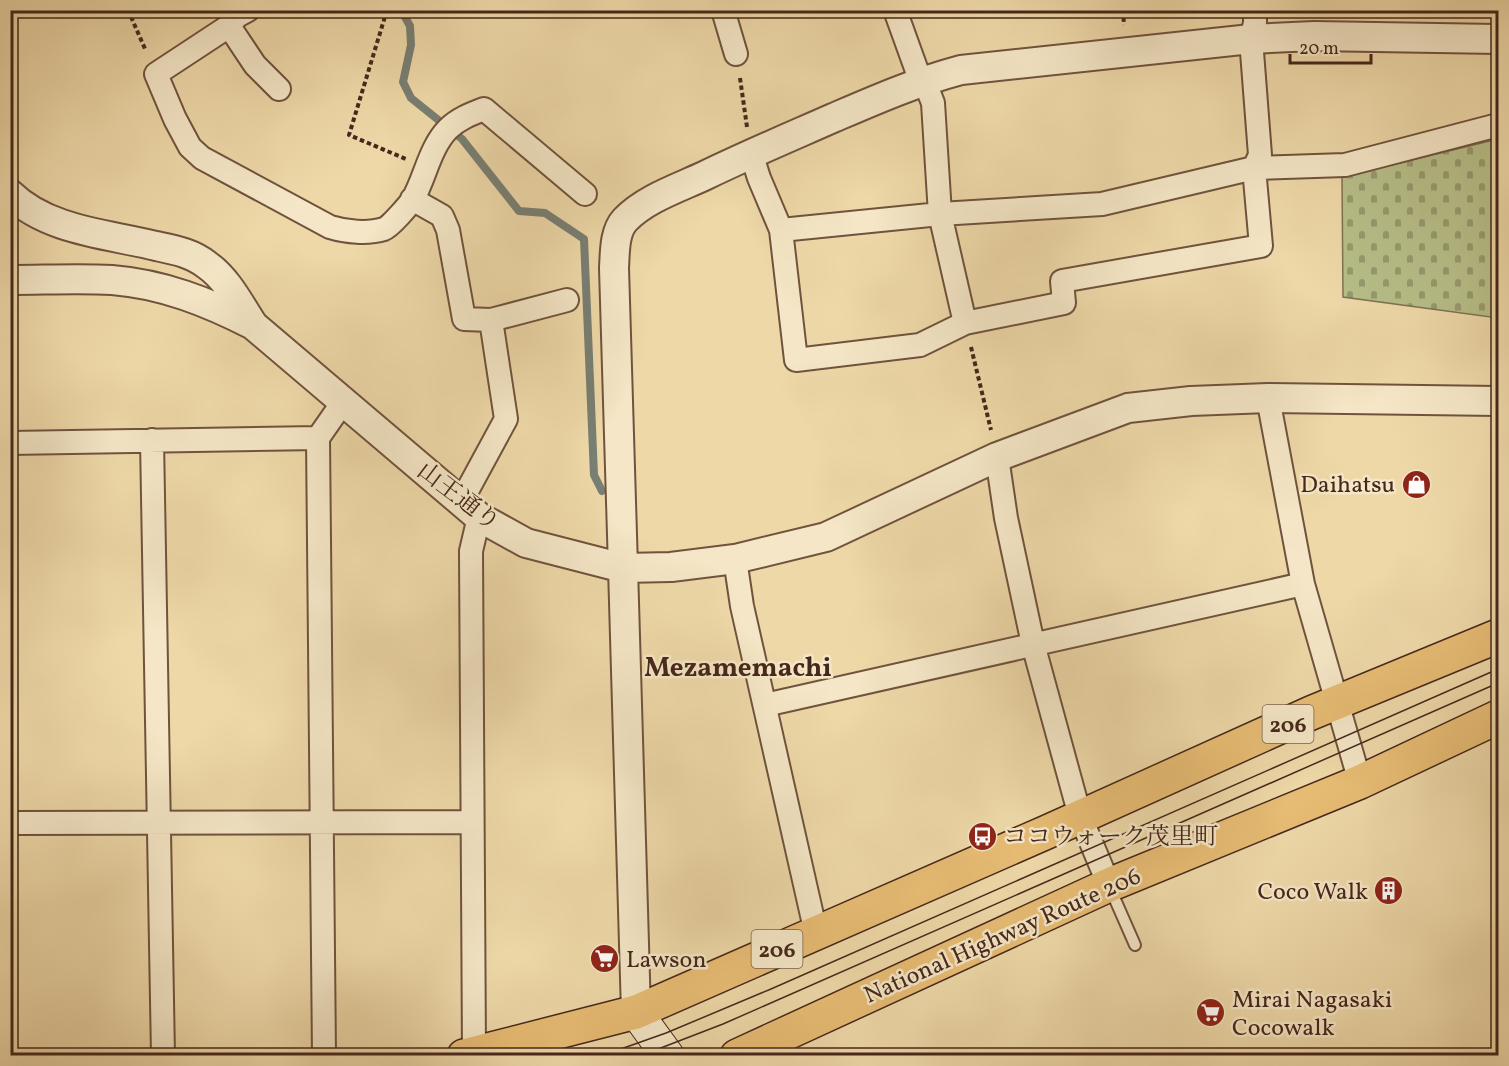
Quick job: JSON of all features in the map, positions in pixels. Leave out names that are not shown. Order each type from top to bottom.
[{"type":"highway","name":"206","points":[[469,1054],[636,1011],[1080,816],[1101,809],[1339,702],[1498,636]]},
{"type":"highway","name":"National Highway Route 206","points":[[737,1056],[1109,885],[1360,782],[1498,717]]},
{"type":"main road","points":[[636,1011],[644,1056]]},
{"type":"main road","points":[[636,1011],[668,1056]]},
{"type":"street","points":[[248,10],[237,16],[229,26],[156,74],[190,147],[202,158],[330,227],[342,231],[370,231],[387,228],[412,200],[425,166],[447,130],[467,115],[484,109],[585,194]]},
{"type":"street","points":[[723,10],[736,54]]},
{"type":"street","points":[[895,10],[916,71],[924,80],[933,103],[940,214],[965,323]]},
{"type":"street","points":[[752,153],[759,178],[781,230],[796,360],[920,345],[965,323],[1064,303],[1062,281],[1262,246],[1254,168],[1260,155],[1251,39],[1255,10]]},
{"type":"street","points":[[229,26],[255,65],[279,89]]},
{"type":"street","points":[[636,1011],[614,268],[620,227],[626,220],[650,202],[752,153],[924,80],[961,70],[1251,39],[1314,36],[1498,39]]},
{"type":"street","points":[[781,230],[940,214],[1102,204],[1254,168],[1345,165],[1498,125]]},
{"type":"street","points":[[10,194],[42,216],[68,226],[191,254],[224,280],[253,325]]},
{"type":"street","points":[[412,200],[442,216],[448,230],[464,319],[491,320],[567,300]]},
{"type":"street","name":"山王通り","points":[[10,280],[112,280],[149,285],[213,304],[253,325],[470,510],[526,543],[623,568],[671,567],[735,559],[826,537],[998,458],[1128,408],[1191,401],[1268,398],[1498,401]]},
{"type":"street","points":[[469,1054],[472,822],[470,510],[506,420],[491,320]]},
{"type":"street","points":[[1268,398],[1303,584],[1339,702],[1360,782]]},
{"type":"street","points":[[324,1056],[318,438],[343,402]]},
{"type":"street","points":[[10,442],[318,438]]},
{"type":"street","points":[[152,440],[163,1056]]},
{"type":"street","points":[[998,458],[1006,518],[1033,644],[1080,816],[1109,885]]},
{"type":"street","points":[[735,559],[742,606],[816,933]]},
{"type":"street","points":[[765,705],[1303,584]]},
{"type":"street","points":[[10,823],[472,822]]},
{"type":"lane","points":[[1109,885],[1135,945]]},
{"type":"path","points":[[128,10],[156,74]]},
{"type":"path","points":[[387,10],[350,135],[425,166]]},
{"type":"path","points":[[736,54],[752,153]]},
{"type":"path","points":[[965,323],[998,458]]},
{"type":"green space","points":[[1498,139],[1498,318],[1343,297],[1342,177]]},
{"type":"waterway","points":[[401,10],[410,26],[411,45],[403,82],[411,98],[462,139],[519,211],[545,213],[584,239],[594,475],[602,491]]},
{"type":"tram line","points":[[601,1056],[666,1033],[771,989],[1498,669]]},
{"type":"tram line","points":[[640,1056],[723,1024],[1498,683]]},
{"type":"place","name":"Daihatsu","points":[[1416,484]]},
{"type":"place","name":"ココウォーク茂里町","points":[[982,836]]},
{"type":"place","name":"Coco Walk","points":[[1389,891]]},
{"type":"place","name":"Lawson","points":[[605,959]]},
{"type":"place","name":"Mirai Nagasaki Cocowalk","points":[[1211,1013]]},
{"type":"district","name":"Mezamemachi","points":[[738,667]]}]
